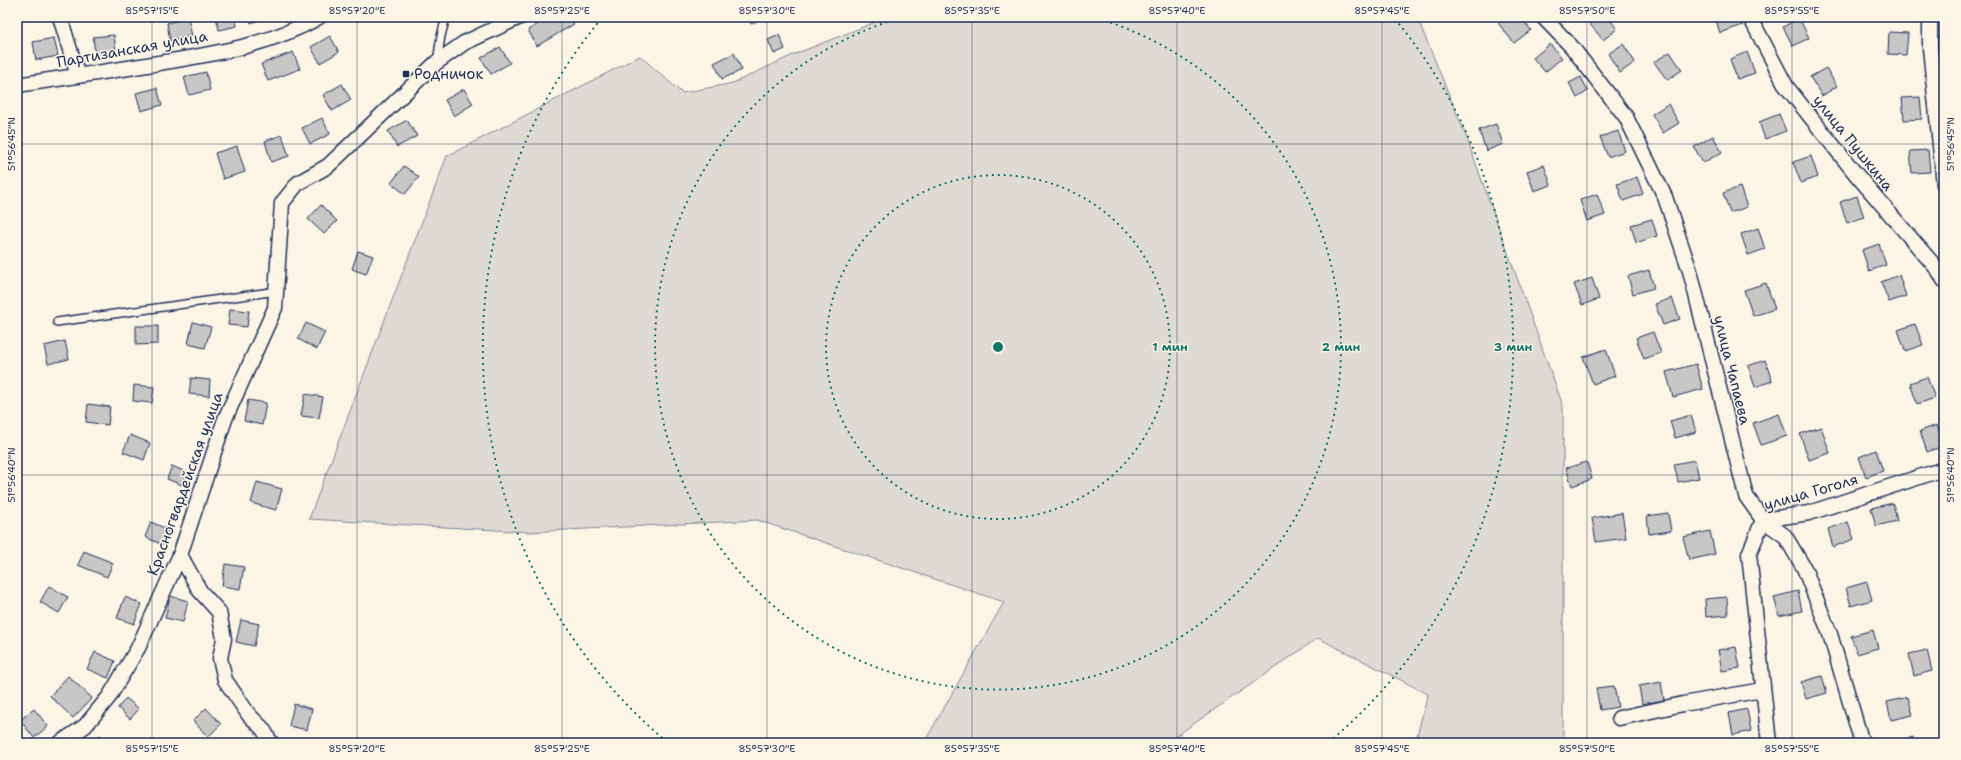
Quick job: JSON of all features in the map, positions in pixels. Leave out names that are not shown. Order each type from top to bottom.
[{"type":"street","points":[[60,17],[78,76]]},
{"type":"street","name":"Партизанская улица","points":[[17,86],[207,54],[250,44],[305,25],[319,17]]},
{"type":"street","name":"Красногвардейская улица","points":[[60,743],[85,726],[109,697],[138,648],[180,555],[225,419],[275,308],[282,203],[298,183],[328,166],[437,62],[464,43],[520,17]]},
{"type":"street","name":"улица Чапаева","points":[[1543,17],[1571,46],[1626,117],[1665,197],[1690,271],[1746,496],[1763,520],[1785,536],[1804,568],[1830,634],[1862,743]]},
{"type":"street","name":"улица Пушкина","points":[[1750,17],[1786,86],[1899,226],[1939,271],[1944,280]]},
{"type":"street","points":[[1930,17],[1930,48],[1941,121],[1944,185]]},
{"type":"street","name":"улица Гоголя","points":[[1769,743],[1762,690],[1749,554],[1763,520],[1809,513],[1944,469]]},
{"type":"street","points":[[180,555],[200,591],[219,612],[224,639],[220,658],[225,680],[249,715],[263,729],[271,743]]},
{"type":"street","points":[[1619,718],[1683,704],[1762,690]]},
{"type":"lane","points":[[437,62],[446,17]]},
{"type":"lane","points":[[57,322],[277,291]]},
{"type":"shaded area","points":[[888,17],[1417,17],[1466,136],[1563,406],[1563,743],[1415,743],[1428,694],[1318,638],[1166,743],[924,743],[1004,602],[757,520],[529,532],[309,519],[447,156],[640,56],[682,93],[733,83],[795,54]]},
{"type":"building","points":[[216,17],[235,17],[237,26],[219,30]]},
{"type":"building","points":[[249,17],[267,17],[251,23]]},
{"type":"building","points":[[550,17],[569,17],[574,24],[537,46],[528,30]]},
{"type":"building","points":[[748,17],[765,17],[751,24]]},
{"type":"building","points":[[1506,17],[1520,17],[1531,30],[1514,43],[1498,23]]},
{"type":"building","points":[[1596,17],[1608,17],[1617,29],[1603,40],[1589,23]]},
{"type":"building","points":[[1715,17],[1740,17],[1743,25],[1720,33]]},
{"type":"building","points":[[188,18],[192,36],[170,41],[167,23]]},
{"type":"building","points":[[1799,18],[1809,38],[1793,46],[1783,27]]},
{"type":"building","points":[[1889,32],[1908,33],[1906,55],[1888,54]]},
{"type":"building","points":[[114,35],[116,52],[95,54],[93,37]]},
{"type":"building","points":[[779,35],[785,49],[774,54],[768,40]]},
{"type":"building","points":[[330,36],[339,52],[320,63],[311,47]]},
{"type":"building","points":[[54,38],[58,56],[36,60],[33,42]]},
{"type":"building","points":[[1550,44],[1562,58],[1545,72],[1533,58]]},
{"type":"building","points":[[1623,44],[1635,62],[1620,73],[1608,54]]},
{"type":"building","points":[[500,47],[510,63],[491,74],[481,58]]},
{"type":"building","points":[[293,52],[300,69],[268,81],[261,64]]},
{"type":"building","points":[[1670,52],[1682,70],[1667,80],[1654,62]]},
{"type":"building","points":[[1747,52],[1755,73],[1737,79],[1730,59]]},
{"type":"building","points":[[734,53],[742,70],[722,79],[714,63]]},
{"type":"building","points":[[1826,68],[1837,86],[1822,96],[1810,77]]},
{"type":"building","points":[[206,72],[210,90],[189,95],[184,77]]},
{"type":"building","points":[[1581,77],[1588,91],[1577,98],[1569,83]]},
{"type":"building","points":[[342,84],[351,100],[332,111],[323,95]]},
{"type":"building","points":[[157,88],[162,105],[141,111],[136,93]]},
{"type":"building","points":[[464,89],[473,104],[454,116],[445,100]]},
{"type":"building","points":[[1920,97],[1922,119],[1904,120],[1902,98]]},
{"type":"building","points":[[1668,104],[1679,123],[1663,133],[1652,114]]},
{"type":"building","points":[[1779,114],[1786,131],[1765,139],[1759,122]]},
{"type":"building","points":[[322,118],[330,134],[310,144],[302,128]]},
{"type":"building","points":[[407,120],[417,136],[397,147],[388,131]]},
{"type":"building","points":[[1496,124],[1503,144],[1486,151],[1479,130]]},
{"type":"building","points":[[1618,131],[1625,151],[1608,157],[1600,137]]},
{"type":"building","points":[[282,135],[289,156],[271,162],[265,141]]},
{"type":"building","points":[[1713,136],[1722,152],[1703,163],[1694,147]]},
{"type":"building","points":[[237,146],[245,172],[223,179],[215,153]]},
{"type":"building","points":[[1928,150],[1930,172],[1912,173],[1910,151]]},
{"type":"building","points":[[1811,156],[1818,177],[1801,183],[1793,162]]},
{"type":"building","points":[[1544,165],[1551,185],[1534,191],[1527,171]]},
{"type":"building","points":[[404,166],[419,177],[405,194],[391,183]]},
{"type":"building","points":[[1637,177],[1643,194],[1623,201],[1617,184]]},
{"type":"building","points":[[1740,187],[1747,207],[1730,213],[1723,193]]},
{"type":"building","points":[[1597,194],[1605,215],[1587,221],[1580,200]]},
{"type":"building","points":[[1857,196],[1864,217],[1847,223],[1840,202]]},
{"type":"building","points":[[321,205],[337,221],[324,234],[308,219]]},
{"type":"building","points":[[1652,219],[1657,236],[1636,243],[1631,225]]},
{"type":"building","points":[[1758,228],[1765,249],[1748,255],[1741,234]]},
{"type":"building","points":[[1879,244],[1886,265],[1869,271],[1862,250]]},
{"type":"building","points":[[358,251],[373,256],[366,274],[352,269]]},
{"type":"building","points":[[1649,270],[1654,288],[1633,294],[1628,276]]},
{"type":"building","points":[[1899,275],[1906,296],[1889,302],[1881,282]]},
{"type":"building","points":[[1592,278],[1599,299],[1582,305],[1574,284]]},
{"type":"building","points":[[1766,283],[1775,309],[1753,316],[1744,290]]},
{"type":"building","points":[[1672,298],[1680,319],[1663,325],[1655,304]]},
{"type":"building","points":[[230,309],[249,311],[247,327],[228,325]]},
{"type":"building","points":[[193,322],[211,327],[205,348],[188,344]]},
{"type":"building","points":[[306,323],[325,332],[317,349],[298,339]]},
{"type":"building","points":[[1915,324],[1923,345],[1905,351],[1898,330]]},
{"type":"building","points":[[136,326],[158,326],[158,344],[136,345]]},
{"type":"building","points":[[1653,332],[1661,353],[1644,359],[1636,338]]},
{"type":"building","points":[[65,341],[69,359],[48,364],[44,346]]},
{"type":"building","points":[[1606,349],[1615,376],[1593,384],[1583,357]]},
{"type":"building","points":[[1765,360],[1772,381],[1755,387],[1748,366]]},
{"type":"building","points":[[1696,364],[1703,389],[1673,397],[1666,372]]},
{"type":"building","points":[[1927,377],[1935,398],[1917,404],[1910,383]]},
{"type":"building","points":[[191,378],[210,380],[209,396],[189,394]]},
{"type":"building","points":[[134,385],[154,387],[152,403],[133,401]]},
{"type":"building","points":[[305,394],[323,397],[319,418],[301,416]]},
{"type":"building","points":[[248,400],[266,403],[262,425],[244,421]]},
{"type":"building","points":[[88,404],[110,407],[108,425],[86,422]]},
{"type":"building","points":[[1779,414],[1787,436],[1761,445],[1753,423]]},
{"type":"building","points":[[1691,415],[1696,432],[1675,438],[1670,421]]},
{"type":"building","points":[[1937,425],[1944,446],[1927,452],[1920,431]]},
{"type":"building","points":[[1821,427],[1830,453],[1809,460],[1800,434]]},
{"type":"building","points":[[130,435],[150,443],[144,460],[123,452]]},
{"type":"building","points":[[1876,450],[1883,471],[1866,477],[1859,457]]},
{"type":"building","points":[[1695,460],[1699,478],[1678,482],[1674,464]]},
{"type":"building","points":[[1587,462],[1592,479],[1572,486],[1566,468]]},
{"type":"building","points":[[172,466],[188,473],[182,485],[167,479]]},
{"type":"building","points":[[257,482],[282,489],[276,510],[251,503]]},
{"type":"building","points":[[1893,503],[1897,521],[1876,526],[1871,508]]},
{"type":"building","points":[[1622,513],[1626,538],[1596,542],[1592,518]]},
{"type":"building","points":[[1668,513],[1671,531],[1649,534],[1647,516]]},
{"type":"building","points":[[151,522],[169,530],[163,545],[145,537]]},
{"type":"building","points":[[1848,522],[1854,539],[1833,547],[1828,529]]},
{"type":"building","points":[[1710,531],[1715,554],[1689,560],[1683,537]]},
{"type":"building","points":[[84,551],[113,563],[107,577],[78,565]]},
{"type":"building","points":[[225,564],[244,567],[240,589],[222,586]]},
{"type":"building","points":[[1867,582],[1872,600],[1851,606],[1846,588]]},
{"type":"building","points":[[49,586],[68,597],[59,613],[40,602]]},
{"type":"building","points":[[1798,591],[1802,611],[1779,616],[1774,597]]},
{"type":"building","points":[[170,596],[188,601],[183,622],[165,618]]},
{"type":"building","points":[[125,597],[142,604],[134,624],[117,618]]},
{"type":"building","points":[[1727,597],[1728,615],[1706,617],[1705,599]]},
{"type":"building","points":[[241,620],[259,624],[254,646],[236,642]]},
{"type":"building","points":[[1873,630],[1878,648],[1857,654],[1851,636]]},
{"type":"building","points":[[1736,647],[1740,668],[1722,671],[1718,650]]},
{"type":"building","points":[[1927,650],[1932,671],[1914,676],[1909,654]]},
{"type":"building","points":[[95,652],[115,661],[108,678],[87,669]]},
{"type":"building","points":[[68,676],[92,698],[73,718],[50,696]]},
{"type":"building","points":[[1822,676],[1827,693],[1806,699],[1801,682]]},
{"type":"building","points":[[1661,682],[1664,700],[1642,704],[1639,686]]},
{"type":"building","points":[[1614,686],[1618,707],[1600,710],[1596,688]]},
{"type":"building","points":[[1908,697],[1913,715],[1891,720],[1887,702]]},
{"type":"building","points":[[126,698],[139,709],[130,719],[118,708]]},
{"type":"building","points":[[294,704],[312,709],[307,730],[289,726]]},
{"type":"building","points":[[206,708],[221,724],[208,737],[193,721]]},
{"type":"building","points":[[34,709],[48,726],[34,738],[20,720]]},
{"type":"building","points":[[1747,709],[1751,731],[1733,735],[1729,713]]},
{"type":"building","points":[[100,735],[108,743],[91,743]]},
{"type":"building","points":[[1913,737],[1915,743],[1892,743]]},
{"type":"place","name":"Родничок","points":[[406,74]]}]
